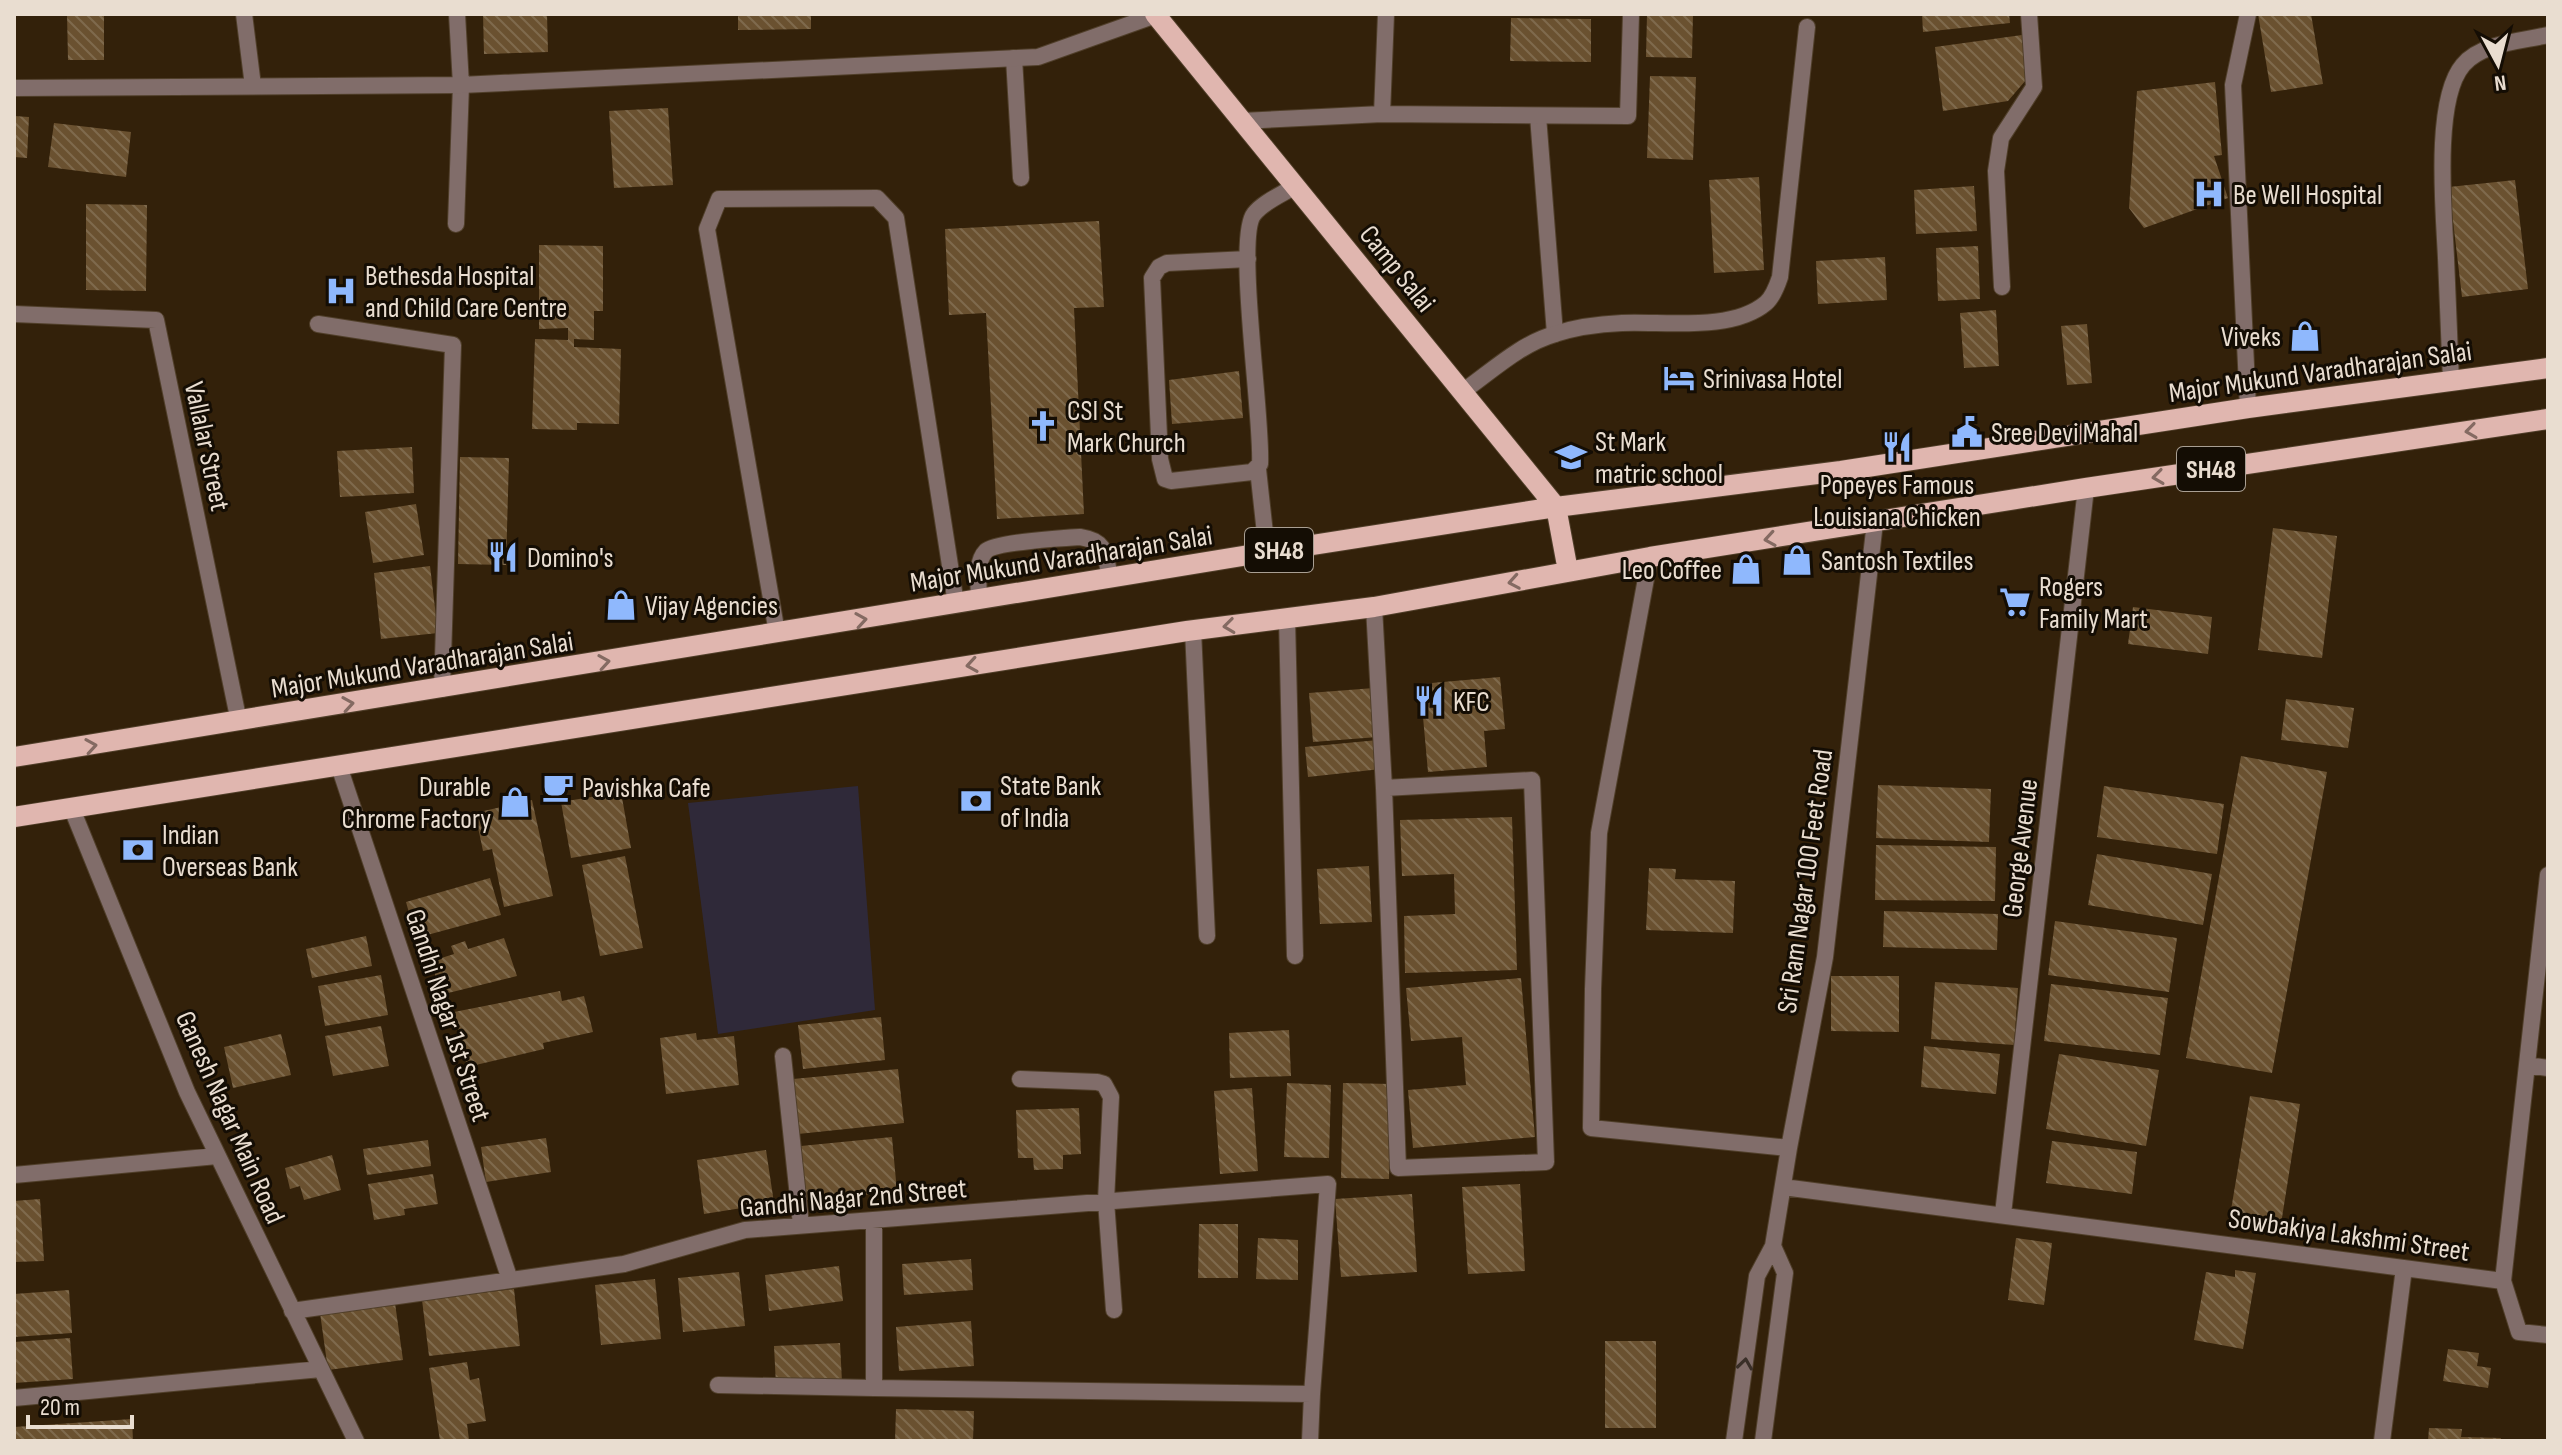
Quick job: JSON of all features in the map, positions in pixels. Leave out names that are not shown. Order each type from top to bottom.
[{"type":"main road","name":"Camp Salai","points":[[1156,14],[1556,507],[1568,571]]},
{"type":"main road","name":"Major Mukund Varadharajan Salai","points":[[14,757],[1556,507],[1841,471],[2248,408],[2548,368]]},
{"type":"main road","name":"SH48","points":[[14,817],[1193,630],[1374,607],[1650,557],[2548,419]]},
{"type":"street","points":[[244,14],[253,86]]},
{"type":"street","points":[[456,224],[461,85],[457,14]]},
{"type":"street","points":[[14,88],[461,85],[1038,57],[1156,14]]},
{"type":"street","points":[[1382,114],[1386,14]]},
{"type":"street","points":[[1242,121],[1382,114],[1628,116],[1631,14]]},
{"type":"street","points":[[2002,287],[1996,171],[2001,138],[2034,87],[2029,14]]},
{"type":"street","points":[[2248,14],[2233,85],[2248,408]]},
{"type":"street","points":[[1462,392],[1529,344],[1555,334],[1621,323],[1697,323],[1738,318],[1765,304],[1780,277],[1807,27]]},
{"type":"street","points":[[2451,381],[2442,171],[2444,126],[2451,90],[2462,65],[2482,50],[2548,35]]},
{"type":"street","points":[[1014,58],[1021,178]]},
{"type":"street","points":[[1538,116],[1555,334]]},
{"type":"street","points":[[1267,552],[1258,469],[1261,459],[1248,259],[1249,225],[1254,213],[1295,186]]},
{"type":"street","points":[[777,633],[707,229],[719,199],[877,198],[896,218],[956,604]]},
{"type":"street","points":[[1248,259],[1167,263],[1154,273],[1152,293],[1160,459],[1165,479],[1171,481],[1258,469]]},
{"type":"street","name":"Vallalar Street","points":[[14,314],[156,320],[239,722]]},
{"type":"street","points":[[318,324],[453,345],[442,689]]},
{"type":"street","name":"George Avenue","points":[[2003,1214],[2086,488]]},
{"type":"street","name":"Sri Ram Nagar 100 Feet Road","points":[[1734,1441],[1757,1276],[1773,1246],[1825,957],[1875,522]]},
{"type":"street","points":[[979,600],[981,560],[985,552],[998,546],[1080,537],[1092,539],[1099,542],[1104,550],[1110,578]]},
{"type":"street","points":[[1650,557],[1599,833],[1591,1128],[1789,1148]]},
{"type":"street","points":[[1374,607],[1398,1168],[1546,1162],[1532,780],[1384,788]]},
{"type":"street","points":[[1287,619],[1295,956]]},
{"type":"street","points":[[1193,630],[1207,936]]},
{"type":"street","name":"Gandhi Nagar 1st Street","points":[[339,766],[510,1280]]},
{"type":"street","name":"Ganesh Nagar Main Road","points":[[72,809],[187,1092],[356,1441]]},
{"type":"street","name":"Sowbakiya Lakshmi Street","points":[[1783,1187],[2503,1281],[2548,875]]},
{"type":"street","points":[[783,1056],[801,1225]]},
{"type":"street","points":[[2527,1065],[2548,1068]]},
{"type":"street","points":[[1020,1079],[1097,1082],[1109,1090],[1112,1107],[1106,1201],[1114,1310]]},
{"type":"street","points":[[14,1175],[217,1156]]},
{"type":"street","name":"Gandhi Nagar 2nd Street","points":[[292,1311],[624,1264],[745,1230],[1328,1184],[1312,1394]]},
{"type":"street","points":[[874,1220],[874,1388]]},
{"type":"street","name":"Sri Ram Nagar 100 Feet Road","points":[[1763,1441],[1785,1273],[1773,1246]]},
{"type":"street","points":[[2382,1441],[2404,1268]]},
{"type":"street","points":[[2503,1281],[2519,1332],[2548,1335]]},
{"type":"street","points":[[14,1398],[321,1369]]},
{"type":"street","points":[[718,1385],[1312,1394],[1310,1441]]},
{"type":"shaded area","points":[[858,786],[875,1010],[718,1034],[688,803]]},
{"type":"building","points":[[67,14],[104,14],[104,60],[68,60]]},
{"type":"building","points":[[483,14],[547,14],[548,52],[484,54]]},
{"type":"building","points":[[738,14],[811,14],[811,29],[738,30]]},
{"type":"building","points":[[1647,14],[1693,14],[1692,58],[1646,57]]},
{"type":"building","points":[[1922,14],[2009,14],[2010,23],[1923,32]]},
{"type":"building","points":[[2258,14],[2311,14],[2323,84],[2271,92]]},
{"type":"building","points":[[1511,18],[1591,19],[1591,62],[1510,61]]},
{"type":"building","points":[[2022,35],[2026,80],[2008,101],[1943,111],[1935,47]]},
{"type":"building","points":[[1650,76],[1696,77],[1693,160],[1647,158]]},
{"type":"building","points":[[2215,82],[2222,155],[2214,156],[2228,198],[2144,228],[2129,208],[2137,91]]},
{"type":"building","points":[[668,108],[673,185],[614,188],[609,111]]},
{"type":"building","points":[[14,116],[29,117],[27,158],[14,157]]},
{"type":"building","points":[[54,123],[131,132],[126,177],[48,167]]},
{"type":"building","points":[[1759,177],[1764,270],[1714,273],[1709,180]]},
{"type":"building","points":[[2515,180],[2528,289],[2462,297],[2449,187]]},
{"type":"building","points":[[1974,186],[1977,231],[1916,234],[1914,190]]},
{"type":"building","points":[[86,204],[147,205],[146,291],[86,290]]},
{"type":"building","points":[[1099,221],[1104,307],[1074,308],[1084,514],[997,519],[986,313],[949,315],[945,229]]},
{"type":"building","points":[[539,245],[603,246],[603,311],[594,311],[594,340],[574,339],[574,347],[621,349],[619,424],[577,423],[577,430],[532,429],[535,339],[568,340],[568,328],[539,329]]},
{"type":"building","points":[[1978,246],[1980,299],[1938,301],[1936,248]]},
{"type":"building","points":[[1885,257],[1887,300],[1818,304],[1816,261]]},
{"type":"building","points":[[1996,310],[1999,366],[1964,368],[1960,313]]},
{"type":"building","points":[[2087,324],[2092,383],[2067,385],[2061,326]]},
{"type":"building","points":[[1239,371],[1243,418],[1172,424],[1169,380]]},
{"type":"building","points":[[412,447],[414,493],[340,497],[337,451]]},
{"type":"building","points":[[460,457],[509,458],[506,565],[458,564]]},
{"type":"building","points":[[416,504],[424,555],[373,563],[365,512]]},
{"type":"building","points":[[2273,528],[2337,536],[2322,658],[2258,650]]},
{"type":"building","points":[[430,566],[438,633],[381,639],[374,573]]},
{"type":"building","points":[[2133,607],[2212,617],[2208,654],[2128,644]]},
{"type":"building","points":[[1500,677],[1505,729],[1484,731],[1487,767],[1428,772],[1420,684]]},
{"type":"building","points":[[1374,688],[1378,737],[1313,742],[1309,693]]},
{"type":"building","points":[[2286,699],[2354,708],[2348,748],[2281,740]]},
{"type":"building","points":[[1378,740],[1381,769],[1308,777],[1305,747]]},
{"type":"building","points":[[2241,756],[2327,772],[2272,1073],[2186,1058]]},
{"type":"building","points":[[1878,785],[1991,789],[1989,842],[1876,838]]},
{"type":"building","points":[[2104,786],[2224,804],[2217,854],[2097,837]]},
{"type":"building","points":[[621,792],[631,848],[571,858],[561,802]]},
{"type":"building","points":[[532,800],[553,896],[504,907],[492,849],[483,851],[475,813]]},
{"type":"building","points":[[1512,817],[1517,970],[1405,973],[1404,916],[1455,914],[1454,874],[1402,876],[1400,820]]},
{"type":"building","points":[[1876,845],[1996,847],[1995,901],[1875,900]]},
{"type":"building","points":[[2097,854],[2212,874],[2203,925],[2088,905]]},
{"type":"building","points":[[625,856],[643,948],[600,956],[582,865]]},
{"type":"building","points":[[1369,866],[1372,922],[1320,924],[1317,869]]},
{"type":"building","points":[[1649,868],[1676,869],[1675,879],[1735,881],[1733,933],[1646,930]]},
{"type":"building","points":[[490,878],[501,915],[416,938],[406,902]]},
{"type":"building","points":[[1884,911],[1998,914],[1997,950],[1883,947]]},
{"type":"building","points":[[2055,921],[2177,938],[2169,992],[2048,975]]},
{"type":"building","points":[[366,936],[372,966],[312,978],[306,949]]},
{"type":"building","points":[[504,938],[517,976],[440,995],[432,961],[454,954],[451,946],[465,941],[468,949]]},
{"type":"building","points":[[381,975],[388,1015],[325,1026],[318,986]]},
{"type":"building","points":[[1831,976],[1899,976],[1899,1032],[1831,1031]]},
{"type":"building","points":[[1521,978],[1535,1137],[1413,1148],[1408,1090],[1466,1085],[1462,1037],[1411,1041],[1406,988]]},
{"type":"building","points":[[1935,982],[2018,988],[2014,1045],[1931,1039]]},
{"type":"building","points":[[2051,984],[2168,998],[2160,1055],[2044,1041]]},
{"type":"building","points":[[560,991],[562,1001],[584,996],[593,1032],[543,1043],[544,1049],[467,1067],[454,1012]]},
{"type":"building","points":[[881,1017],[885,1060],[803,1069],[798,1025]]},
{"type":"building","points":[[381,1026],[389,1066],[333,1076],[325,1036]]},
{"type":"building","points":[[1289,1030],[1291,1076],[1230,1078],[1229,1033]]},
{"type":"building","points":[[696,1033],[697,1040],[734,1036],[739,1085],[666,1094],[660,1038]]},
{"type":"building","points":[[281,1034],[291,1075],[233,1088],[224,1047]]},
{"type":"building","points":[[1924,1046],[2000,1054],[1996,1094],[1921,1087]]},
{"type":"building","points":[[2059,1054],[2159,1070],[2146,1146],[2046,1129]]},
{"type":"building","points":[[898,1069],[904,1123],[798,1134],[793,1079]]},
{"type":"building","points":[[1287,1083],[1331,1085],[1329,1158],[1284,1157]]},
{"type":"building","points":[[1343,1083],[1391,1084],[1389,1179],[1341,1178]]},
{"type":"building","points":[[1252,1088],[1258,1171],[1220,1174],[1214,1091]]},
{"type":"building","points":[[2250,1096],[2300,1104],[2281,1224],[2230,1216]]},
{"type":"building","points":[[1079,1108],[1081,1154],[1063,1155],[1063,1169],[1034,1170],[1033,1158],[1018,1158],[1016,1110]]},
{"type":"building","points":[[892,1137],[897,1192],[806,1200],[801,1146]]},
{"type":"building","points":[[546,1138],[551,1172],[486,1182],[481,1147]]},
{"type":"building","points":[[428,1140],[431,1166],[367,1175],[363,1149]]},
{"type":"building","points":[[2052,1141],[2137,1152],[2132,1194],[2046,1183]]},
{"type":"building","points":[[766,1150],[774,1203],[704,1214],[697,1160]]},
{"type":"building","points":[[332,1155],[341,1190],[304,1200],[300,1186],[290,1189],[285,1168]]},
{"type":"building","points":[[433,1174],[438,1204],[404,1209],[405,1215],[374,1220],[368,1184]]},
{"type":"building","points":[[1520,1184],[1525,1271],[1468,1274],[1462,1187]]},
{"type":"building","points":[[1412,1194],[1417,1272],[1341,1277],[1335,1199]]},
{"type":"building","points":[[40,1199],[44,1261],[14,1262],[14,1201]]},
{"type":"building","points":[[1199,1224],[1238,1224],[1238,1278],[1198,1278]]},
{"type":"building","points":[[1258,1238],[1298,1240],[1298,1280],[1256,1279]]},
{"type":"building","points":[[2016,1238],[2052,1243],[2044,1305],[2008,1300]]},
{"type":"building","points":[[971,1259],[973,1290],[904,1295],[902,1264]]},
{"type":"building","points":[[839,1266],[843,1301],[769,1311],[765,1275]]},
{"type":"building","points":[[2235,1270],[2256,1273],[2243,1349],[2194,1340],[2206,1272],[2235,1277]]},
{"type":"building","points":[[739,1272],[745,1326],[683,1332],[678,1278]]},
{"type":"building","points":[[655,1279],[661,1339],[601,1345],[595,1285]]},
{"type":"building","points":[[514,1289],[520,1346],[429,1356],[422,1300]]},
{"type":"building","points":[[69,1290],[72,1333],[14,1337],[14,1294]]},
{"type":"building","points":[[395,1303],[403,1360],[328,1370],[320,1313]]},
{"type":"building","points":[[971,1321],[974,1366],[899,1371],[896,1327]]},
{"type":"building","points":[[70,1338],[73,1379],[14,1383],[14,1342]]},
{"type":"building","points":[[1605,1341],[1656,1341],[1656,1428],[1605,1428]]},
{"type":"building","points":[[840,1343],[842,1382],[776,1385],[774,1346]]},
{"type":"building","points":[[2448,1349],[2479,1353],[2477,1366],[2491,1368],[2488,1388],[2443,1381]]},
{"type":"building","points":[[467,1362],[470,1380],[479,1378],[486,1421],[467,1424],[469,1440],[440,1441],[429,1368]]},
{"type":"building","points":[[896,1409],[974,1411],[973,1441],[895,1441]]},
{"type":"building","points":[[132,1419],[133,1441],[14,1441],[14,1427]]},
{"type":"building","points":[[2429,1428],[2462,1429],[2461,1437],[2501,1438],[2500,1441],[2428,1441]]},
{"type":"place","name":"Be Well Hospital","points":[[2209,194]]},
{"type":"place","name":"Bethesda Hospital and Child Care Centre","points":[[341,291]]},
{"type":"place","name":"Viveks","points":[[2305,336]]},
{"type":"place","name":"Srinivasa Hotel","points":[[1679,378]]},
{"type":"place","name":"CSI St Mark Church","points":[[1043,426]]},
{"type":"place","name":"Sree Devi Mahal","points":[[1967,432]]},
{"type":"place","name":"Popeyes Famous Louisiana Chicken","points":[[1897,447]]},
{"type":"place","name":"St Mark matric school","points":[[1571,457]]},
{"type":"place","name":"Domino's","points":[[503,557]]},
{"type":"place","name":"Santosh Textiles","points":[[1797,560]]},
{"type":"place","name":"Leo Coffee","points":[[1746,569]]},
{"type":"place","name":"Rogers Family Mart","points":[[2015,602]]},
{"type":"place","name":"Vijay Agencies","points":[[621,605]]},
{"type":"place","name":"KFC","points":[[1429,701]]},
{"type":"place","name":"Pavishka Cafe","points":[[558,787]]},
{"type":"place","name":"State Bank of India","points":[[976,801]]},
{"type":"place","name":"Durable Chrome Factory","points":[[515,802]]},
{"type":"place","name":"Indian Overseas Bank","points":[[138,850]]}]
